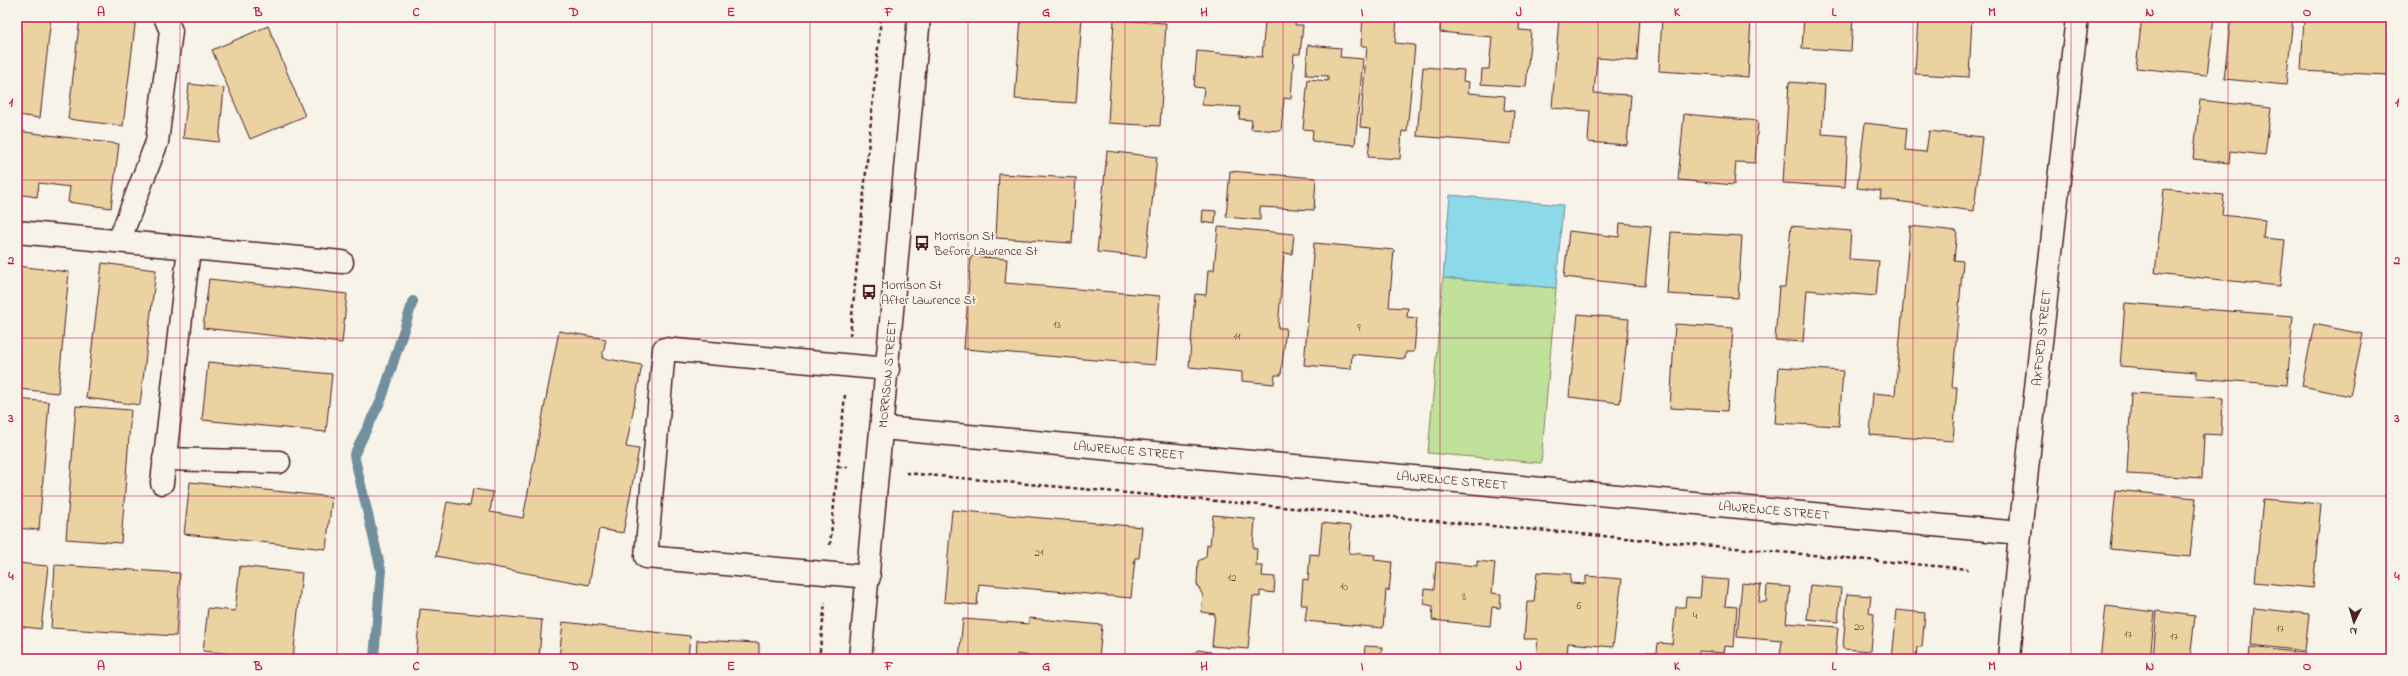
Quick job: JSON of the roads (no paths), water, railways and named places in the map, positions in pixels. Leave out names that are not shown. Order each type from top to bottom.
[{"type":"street","points":[[119,241],[157,142],[172,31],[165,17]]},
{"type":"street","name":"MORRISON STREET","points":[[860,659],[883,428],[919,17]]},
{"type":"street","name":"AXFORD STREET","points":[[2009,659],[2020,533],[2077,17]]},
{"type":"street","points":[[17,232],[342,262]]},
{"type":"street","points":[[162,483],[189,248]]},
{"type":"street","points":[[868,577],[646,557],[664,349],[888,369]]},
{"type":"street","name":"LAWRENCE STREET","points":[[883,428],[2020,533]]},
{"type":"street","points":[[164,459],[279,462]]},
{"type":"water","points":[[1450,195],[1563,205],[1556,288],[1443,278]]},
{"type":"waterway","points":[[374,659],[381,570],[354,455],[382,398],[413,301]]},
{"type":"place","name":"Morrison St Before Lawrence St","points":[[922,243]]},
{"type":"place","name":"Morrison St After Lawrence St","points":[[869,292]]}]
